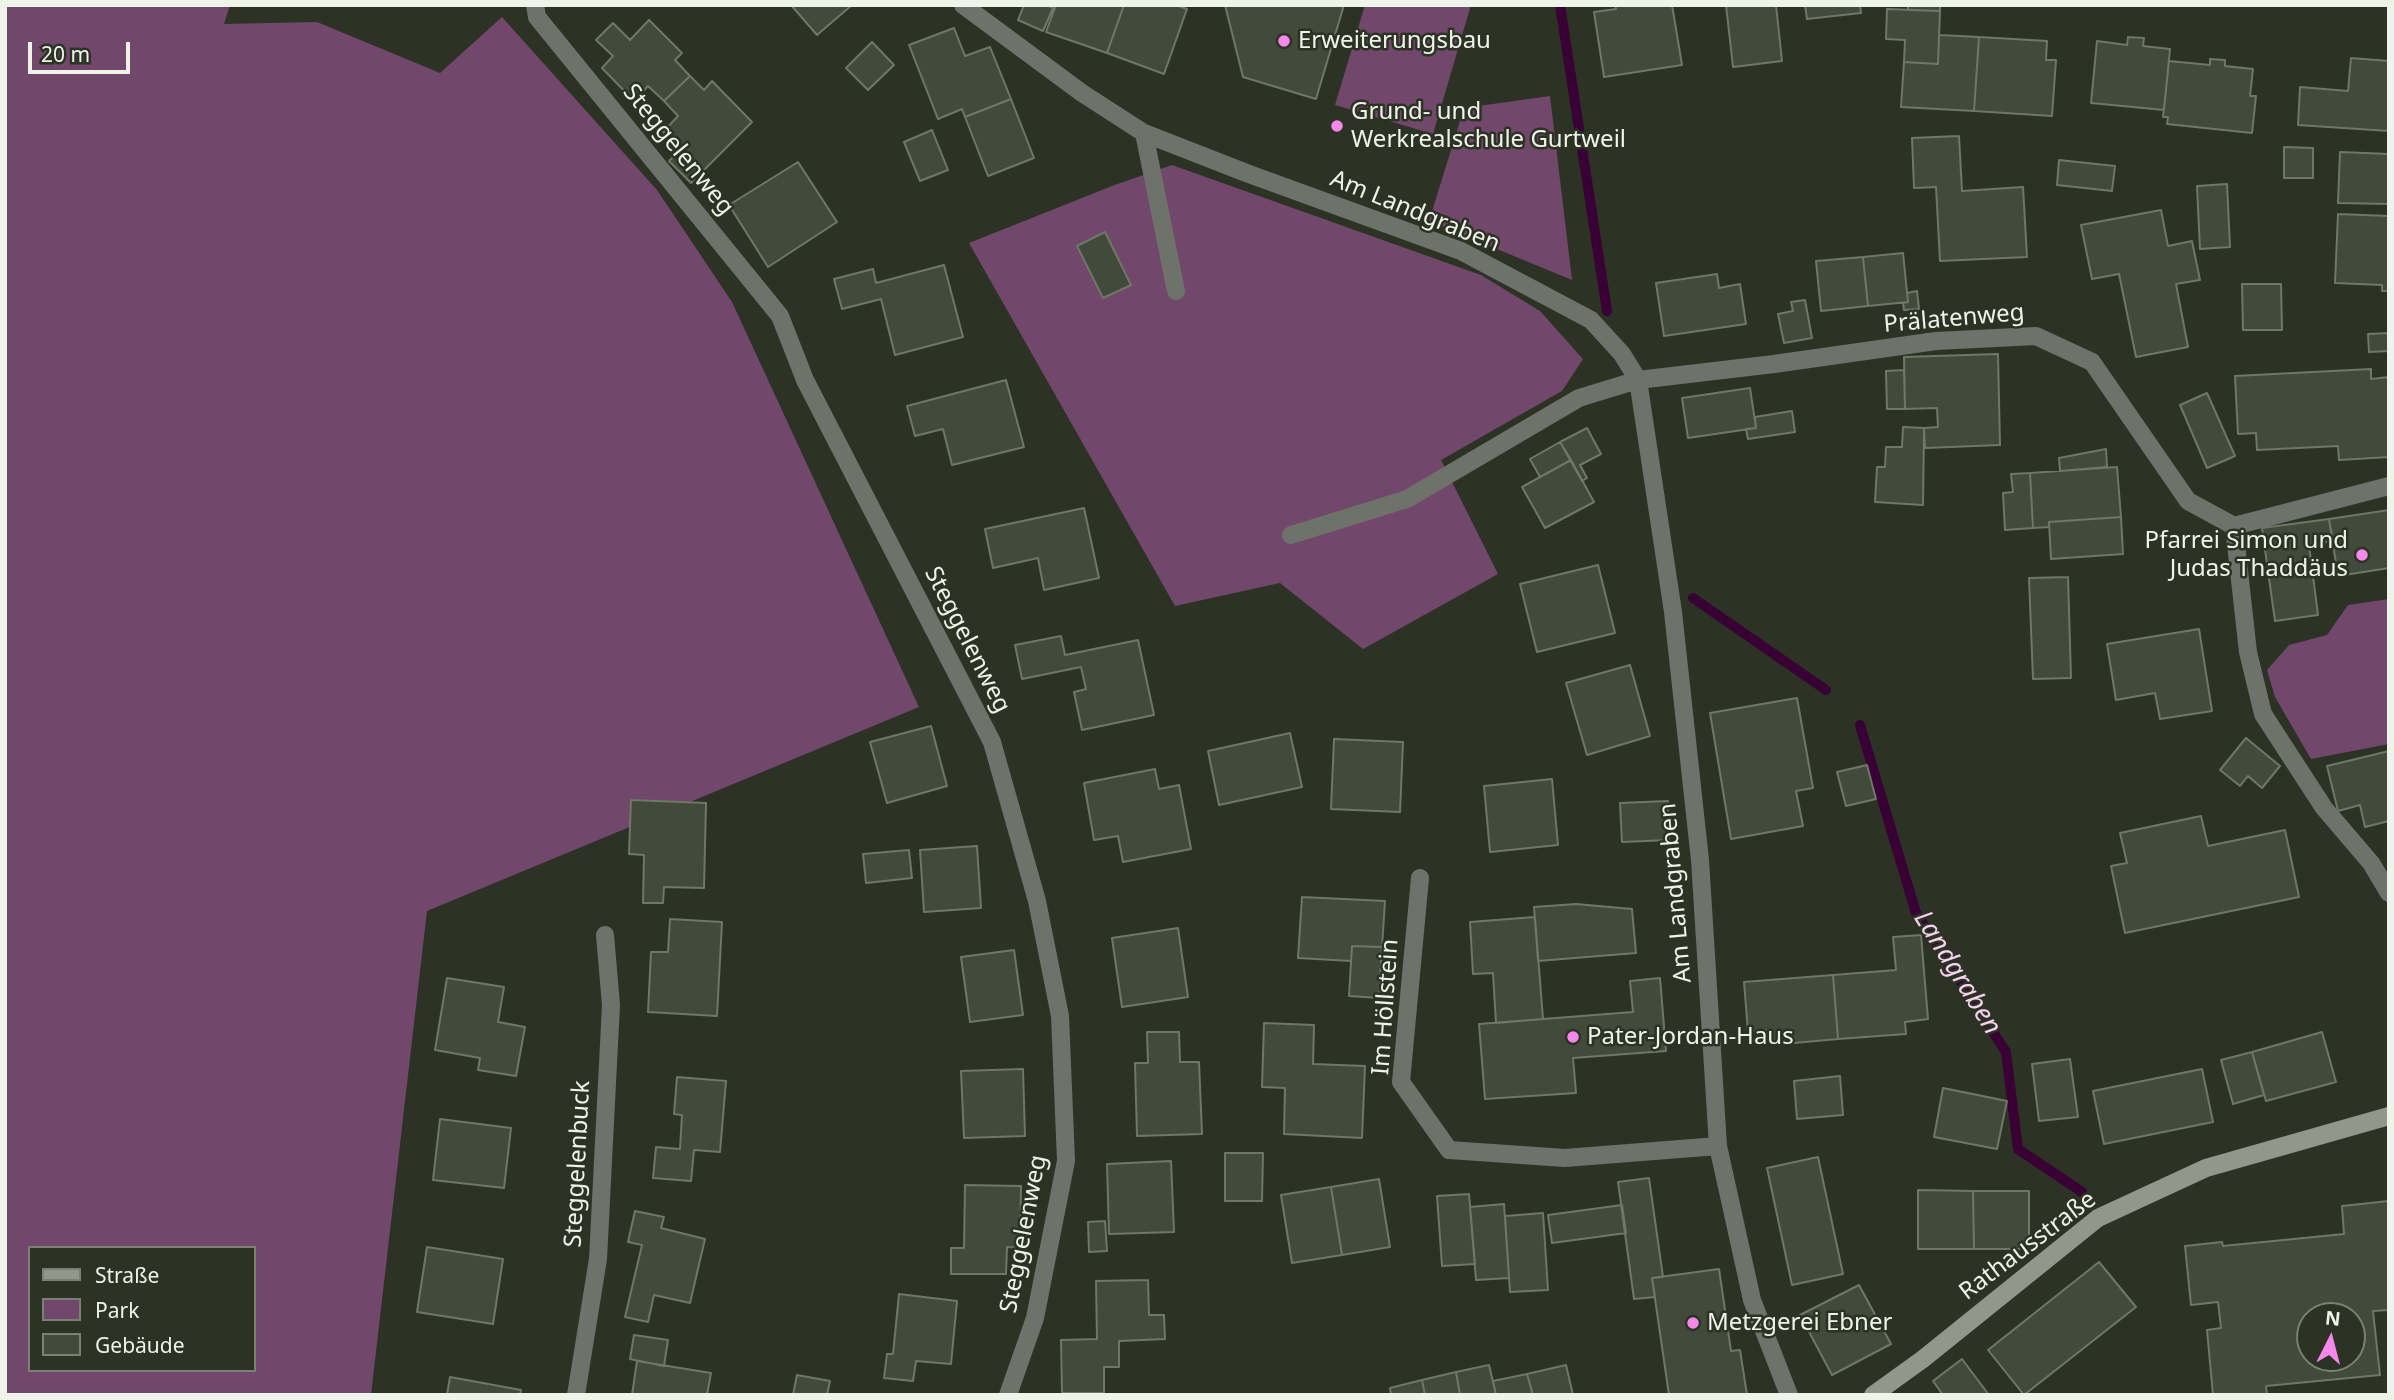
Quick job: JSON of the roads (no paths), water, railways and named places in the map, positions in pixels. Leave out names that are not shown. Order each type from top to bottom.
[{"type":"main road","name":"Rathausstraße","points":[[1873,1395],[1923,1359],[2098,1218],[2206,1168],[2389,1116]]},
{"type":"street","name":"Steggelenweg","points":[[535,5],[537,17],[780,316],[805,380],[992,742],[1037,901],[1060,1016],[1066,1161],[1035,1318],[1008,1395]]},
{"type":"street","name":"Am Landgraben","points":[[963,5],[1082,93],[1144,133],[1461,251],[1591,320],[1622,354],[1638,380],[1673,612],[1700,860],[1718,1146],[1752,1300],[1789,1395]]},
{"type":"street","points":[[1144,133],[1176,291]]},
{"type":"street","name":"Prälatenweg","points":[[1638,380],[1937,341],[2036,336],[2092,362],[2188,501],[2234,526]]},
{"type":"street","points":[[1291,535],[1407,499],[1579,398],[1638,380]]},
{"type":"street","points":[[2389,486],[2234,526],[2248,652],[2263,714],[2324,808],[2371,863],[2389,893]]},
{"type":"street","name":"Im Höllstein","points":[[1420,878],[1401,1082],[1449,1150],[1566,1158],[1718,1146]]},
{"type":"street","name":"Steggelenbuck","points":[[576,1395],[598,1259],[611,1006],[605,935]]},
{"type":"waterway","name":"Landgraben","points":[[1560,5],[1607,311]]},
{"type":"waterway","name":"Landgraben","points":[[1693,598],[1826,690]]},
{"type":"waterway","name":"Landgraben","points":[[1860,725],[1916,913],[2006,1052],[2018,1149],[2082,1192]]},
{"type":"place","name":"Erweiterungsbau","points":[[1284,41]]},
{"type":"place","name":"Grund- und Werkrealschule Gurtweil","points":[[1337,126]]},
{"type":"place","name":"Pfarrei Simon und Judas Thaddäus","points":[[2362,555]]},
{"type":"place","name":"Pater-Jordan-Haus","points":[[1573,1037]]},
{"type":"place","name":"Metzgerei Ebner","points":[[1693,1323]]}]
